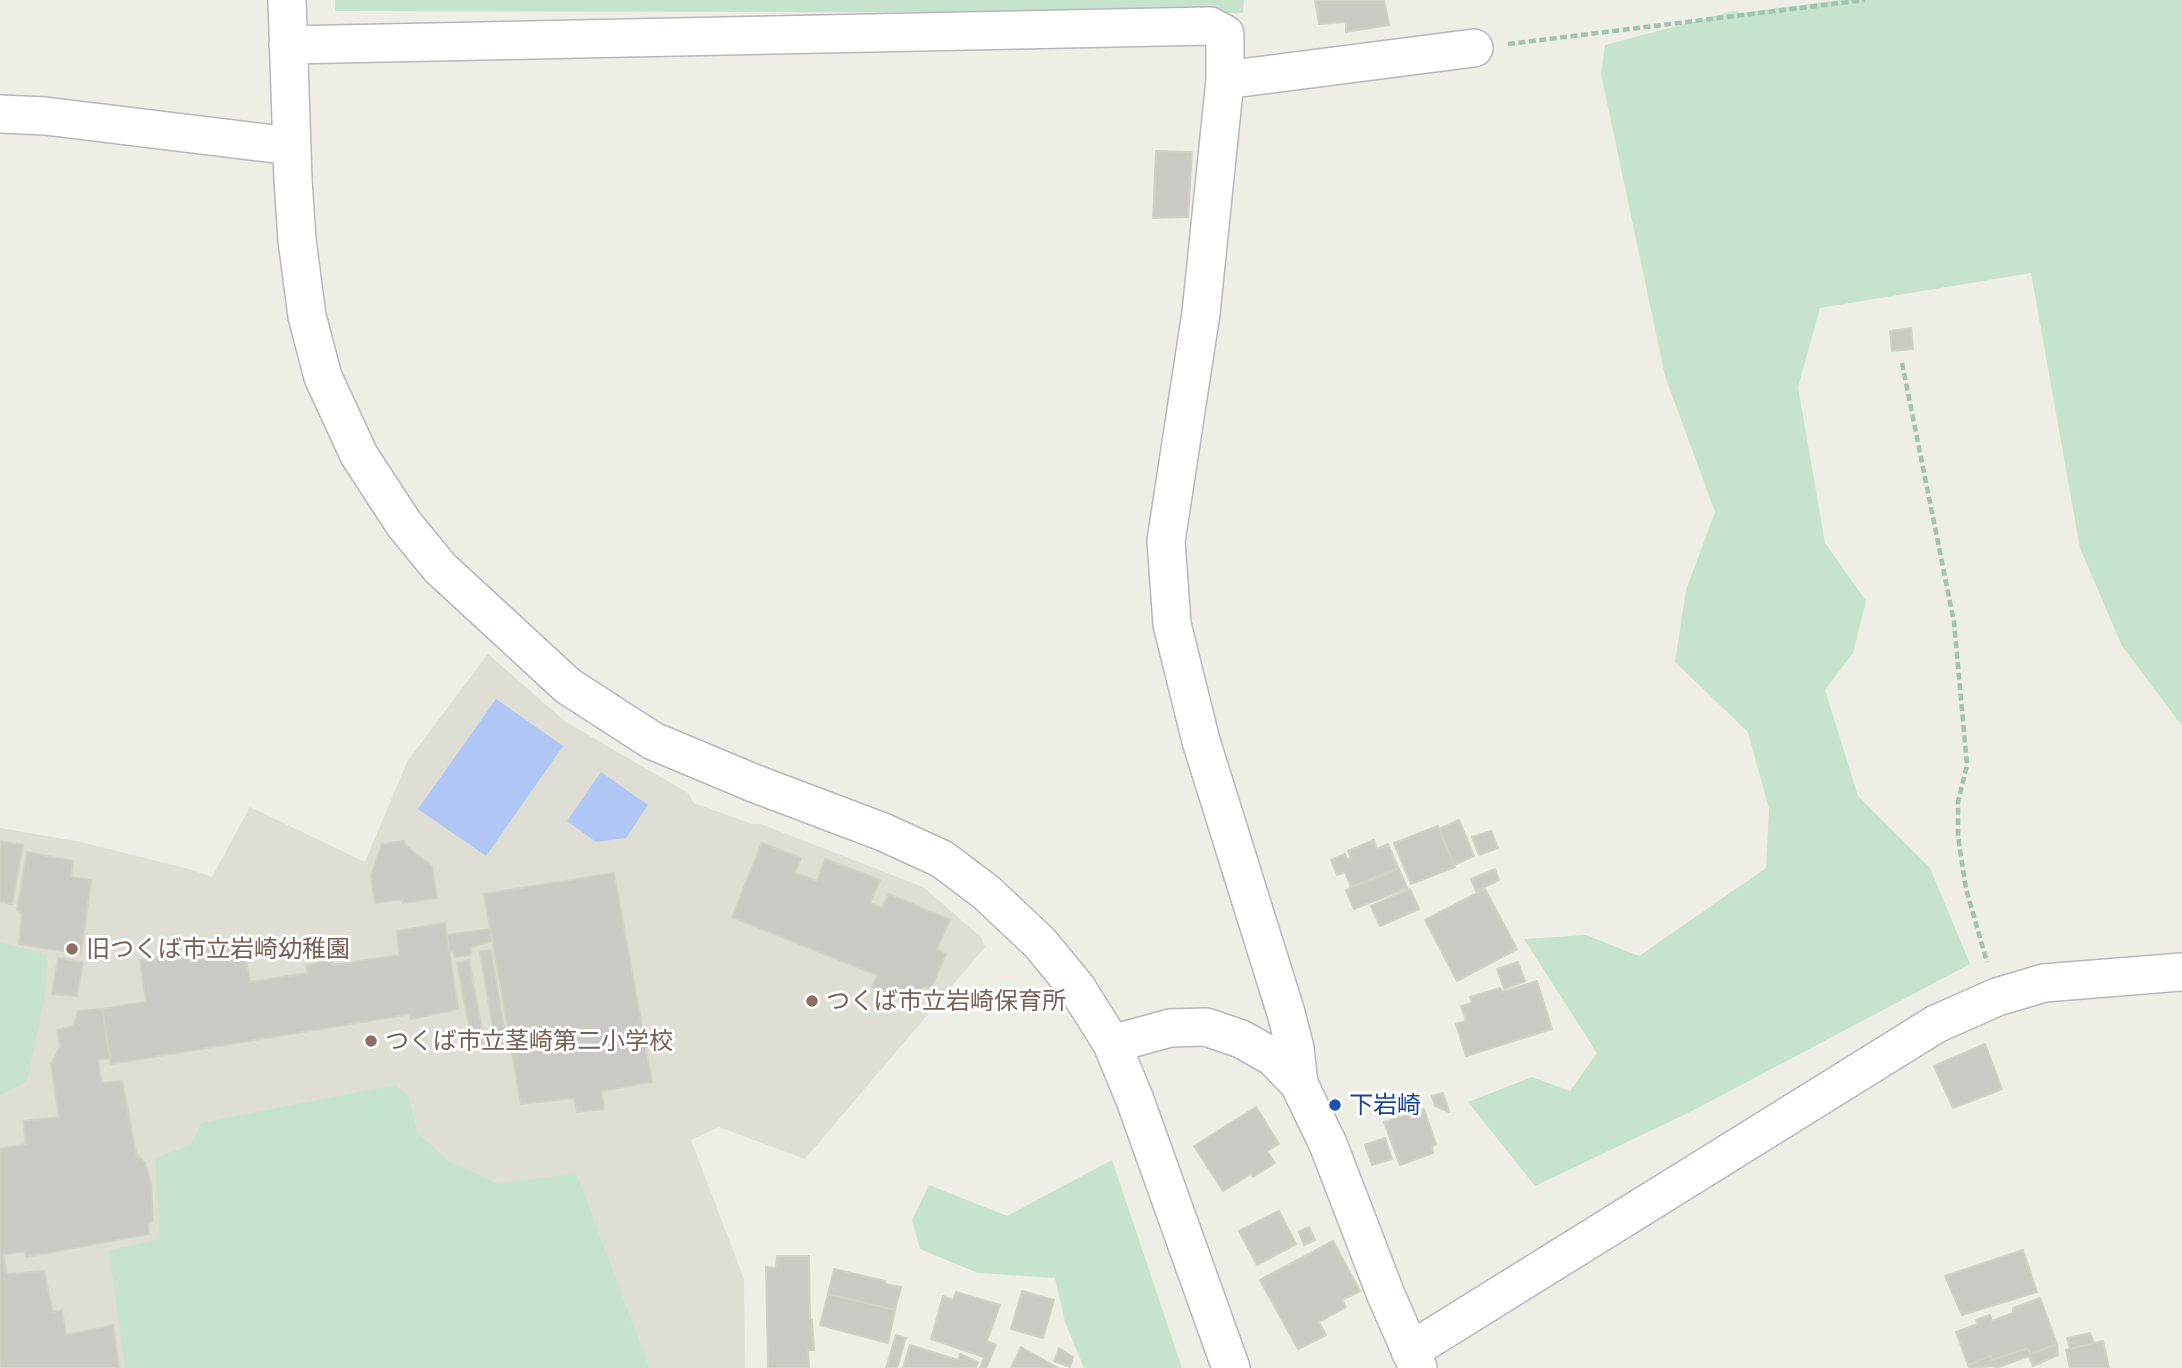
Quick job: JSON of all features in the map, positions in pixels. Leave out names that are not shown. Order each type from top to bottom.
[{"type":"street","points":[[287,0],[291,146],[297,240],[307,316],[323,377],[359,455],[404,524],[440,568],[568,686],[653,741],[915,845],[942,859],[987,893],[1040,943],[1077,988],[1112,1044],[1135,1100],[1231,1368]]},
{"type":"street","points":[[288,45],[1210,26],[1225,17]]},
{"type":"street","points":[[1225,17],[1225,80],[1200,313],[1166,541],[1172,624],[1201,741],[1286,1013],[1295,1048],[1299,1084]]},
{"type":"street","points":[[1225,80],[1474,48]]},
{"type":"street","points":[[0,114],[45,116],[291,146]]},
{"type":"street","points":[[1112,1044],[1170,1028],[1206,1027],[1241,1039],[1273,1057],[1299,1084],[1328,1144],[1414,1360],[1925,1031],[1997,996],[2044,983],[2182,972]]},
{"type":"path","points":[[1474,48],[1865,0]]},
{"type":"path","points":[[1902,363],[1954,622],[1967,765],[1958,802],[1958,836],[1966,889],[1997,996]]},
{"type":"shaded area","name":"つくば市立茎崎第二小学校","points":[[488,654],[566,722],[688,793],[694,803],[752,824],[761,824],[923,887],[981,937],[985,947],[805,1159],[719,1127],[691,1140],[744,1279],[745,1368],[0,1368],[0,828],[81,842],[212,877],[250,807],[365,862],[407,762]]},
{"type":"green space","points":[[335,0],[1244,0],[1243,13],[335,11]]},
{"type":"green space","points":[[1839,0],[2182,0],[2182,726],[2122,646],[2080,548],[2031,273],[1820,308],[1798,387],[1825,543],[1866,601],[1853,653],[1825,690],[1858,796],[1930,868],[1970,964],[1692,1111],[1535,1186],[1468,1102],[1532,1077],[1570,1091],[1597,1053],[1524,939],[1586,935],[1639,956],[1766,868],[1769,809],[1748,732],[1675,662],[1686,590],[1715,512],[1665,376],[1601,74],[1605,45],[1734,11],[1741,13]]},
{"type":"green space","points":[[0,942],[47,955],[45,994],[27,1082],[0,1095]]},
{"type":"green space","points":[[395,1085],[409,1097],[417,1133],[450,1162],[498,1184],[576,1173],[649,1368],[125,1368],[109,1250],[160,1239],[155,1158],[191,1145],[201,1123]]},
{"type":"green space","points":[[1112,1160],[1182,1368],[1084,1368],[1065,1322],[1055,1278],[978,1273],[920,1249],[912,1220],[929,1185],[1007,1216]]},
{"type":"water","points":[[496,699],[563,746],[486,856],[418,809]]},
{"type":"water","points":[[601,772],[648,805],[626,838],[596,842],[567,821]]},
{"type":"building","points":[[1315,0],[1384,0],[1389,25],[1346,32],[1346,22],[1319,24]]},
{"type":"building","points":[[1156,151],[1192,152],[1188,217],[1153,218]]},
{"type":"building","points":[[1911,328],[1913,349],[1892,351],[1890,331]]},
{"type":"building","points":[[1459,820],[1474,856],[1454,865],[1439,829]]},
{"type":"building","points":[[1438,826],[1455,867],[1411,884],[1394,843]]},
{"type":"building","points":[[1491,831],[1498,848],[1479,855],[1472,837]]},
{"type":"building","points":[[1374,840],[1377,849],[1388,844],[1398,868],[1351,887],[1345,872],[1337,875],[1331,860],[1345,854],[1347,860],[1351,858],[1348,851]]},
{"type":"building","points":[[0,841],[23,845],[12,904],[0,902]]},
{"type":"building","points":[[404,841],[405,845],[432,866],[437,898],[403,903],[403,899],[375,903],[371,875],[382,844]]},
{"type":"building","points":[[762,843],[801,858],[795,873],[817,881],[825,859],[880,880],[870,903],[882,908],[889,894],[950,920],[937,949],[946,954],[931,988],[923,987],[914,1005],[872,987],[877,975],[732,917]]},
{"type":"building","points":[[27,852],[73,861],[71,877],[91,880],[81,954],[19,944],[22,914],[17,909]]},
{"type":"building","points":[[1399,869],[1407,888],[1354,909],[1346,890]]},
{"type":"building","points":[[1495,869],[1499,880],[1476,891],[1471,879]]},
{"type":"building","points":[[614,873],[652,1082],[601,1091],[604,1109],[577,1112],[574,1098],[521,1104],[484,894]]},
{"type":"building","points":[[1410,889],[1419,909],[1380,926],[1371,906]]},
{"type":"building","points":[[1485,889],[1517,949],[1457,981],[1425,920]]},
{"type":"building","points":[[445,923],[458,1009],[411,1019],[410,1014],[111,1064],[102,1009],[146,1002],[140,960],[243,944],[250,982],[307,973],[306,965],[332,960],[332,965],[399,955],[397,931]]},
{"type":"building","points":[[490,929],[493,941],[471,947],[471,955],[455,957],[453,951],[450,952],[447,935]]},
{"type":"building","points":[[491,950],[507,1045],[496,1046],[480,952]]},
{"type":"building","points":[[58,958],[83,962],[77,996],[52,994]]},
{"type":"building","points":[[469,960],[485,1047],[473,1048],[457,963]]},
{"type":"building","points":[[1518,962],[1525,981],[1504,989],[1497,969]]},
{"type":"building","points":[[1537,981],[1552,1029],[1466,1056],[1456,1024],[1466,1021],[1461,1006],[1472,1003],[1470,997],[1500,988],[1502,992]]},
{"type":"building","points":[[102,1009],[110,1058],[98,1060],[102,1083],[122,1081],[136,1153],[145,1163],[151,1183],[153,1220],[148,1224],[149,1234],[26,1257],[25,1251],[0,1255],[0,1149],[26,1144],[23,1121],[59,1117],[51,1064],[60,1046],[57,1030],[73,1026],[78,1011]]},
{"type":"building","points":[[1985,1044],[2002,1089],[1953,1108],[1934,1066]]},
{"type":"building","points":[[1443,1093],[1449,1112],[1435,1106],[1432,1096]]},
{"type":"building","points":[[1256,1107],[1279,1144],[1267,1151],[1275,1163],[1223,1191],[1194,1146]]},
{"type":"building","points":[[1424,1109],[1436,1144],[1432,1147],[1433,1153],[1400,1165],[1384,1122]]},
{"type":"building","points":[[1385,1138],[1392,1159],[1372,1165],[1365,1145]]},
{"type":"building","points":[[1279,1211],[1296,1244],[1257,1265],[1239,1231]]},
{"type":"building","points":[[1309,1227],[1315,1240],[1304,1245],[1299,1232]]},
{"type":"building","points":[[1333,1241],[1360,1291],[1342,1300],[1346,1307],[1319,1322],[1326,1335],[1298,1349],[1260,1280]]},
{"type":"building","points":[[2023,1250],[2037,1292],[1962,1315],[1945,1276]]},
{"type":"building","points":[[0,1255],[3,1255],[7,1274],[44,1271],[53,1312],[62,1310],[66,1335],[113,1325],[119,1368],[0,1368]]},
{"type":"building","points":[[777,1256],[809,1256],[810,1319],[814,1350],[808,1350],[809,1368],[768,1368],[766,1267],[776,1268]]},
{"type":"building","points":[[834,1269],[901,1287],[895,1310],[828,1294]]},
{"type":"building","points":[[1022,1291],[1054,1300],[1043,1338],[1011,1329]]},
{"type":"building","points":[[956,1292],[1000,1305],[987,1341],[996,1345],[986,1368],[980,1368],[984,1357],[931,1339],[943,1296],[953,1300]]},
{"type":"building","points":[[828,1294],[895,1310],[888,1343],[820,1325]]},
{"type":"building","points":[[2040,1298],[2057,1344],[2030,1354],[2028,1348],[1992,1360],[1991,1356],[1968,1365],[1956,1332],[1978,1324],[1976,1320],[1990,1315],[1992,1321],[2013,1313],[2013,1308]]},
{"type":"building","points":[[2090,1333],[2094,1343],[2070,1349],[2067,1338]]},
{"type":"building","points":[[896,1335],[906,1338],[897,1368],[886,1368]]},
{"type":"building","points":[[2103,1341],[2109,1368],[2070,1368],[2066,1350]]},
{"type":"building","points":[[2057,1344],[2058,1355],[2033,1366],[2029,1356],[1996,1368],[1969,1368],[1968,1365],[1991,1356],[1992,1360],[2028,1348],[2030,1354]]},
{"type":"building","points":[[910,1345],[958,1360],[960,1354],[978,1362],[976,1368],[903,1368]]},
{"type":"building","points":[[1021,1347],[1058,1368],[1011,1368]]},
{"type":"building","points":[[1059,1348],[1073,1357],[1070,1367],[1054,1361]]},
{"type":"place","name":"旧つくば市立岩崎幼稚園","points":[[72,949]]},
{"type":"place","name":"つくば市立岩崎保育所","points":[[812,1001]]},
{"type":"place","name":"つくば市立茎崎第二小学校","points":[[371,1041]]},
{"type":"place","name":"下岩崎","points":[[1335,1105]]}]
